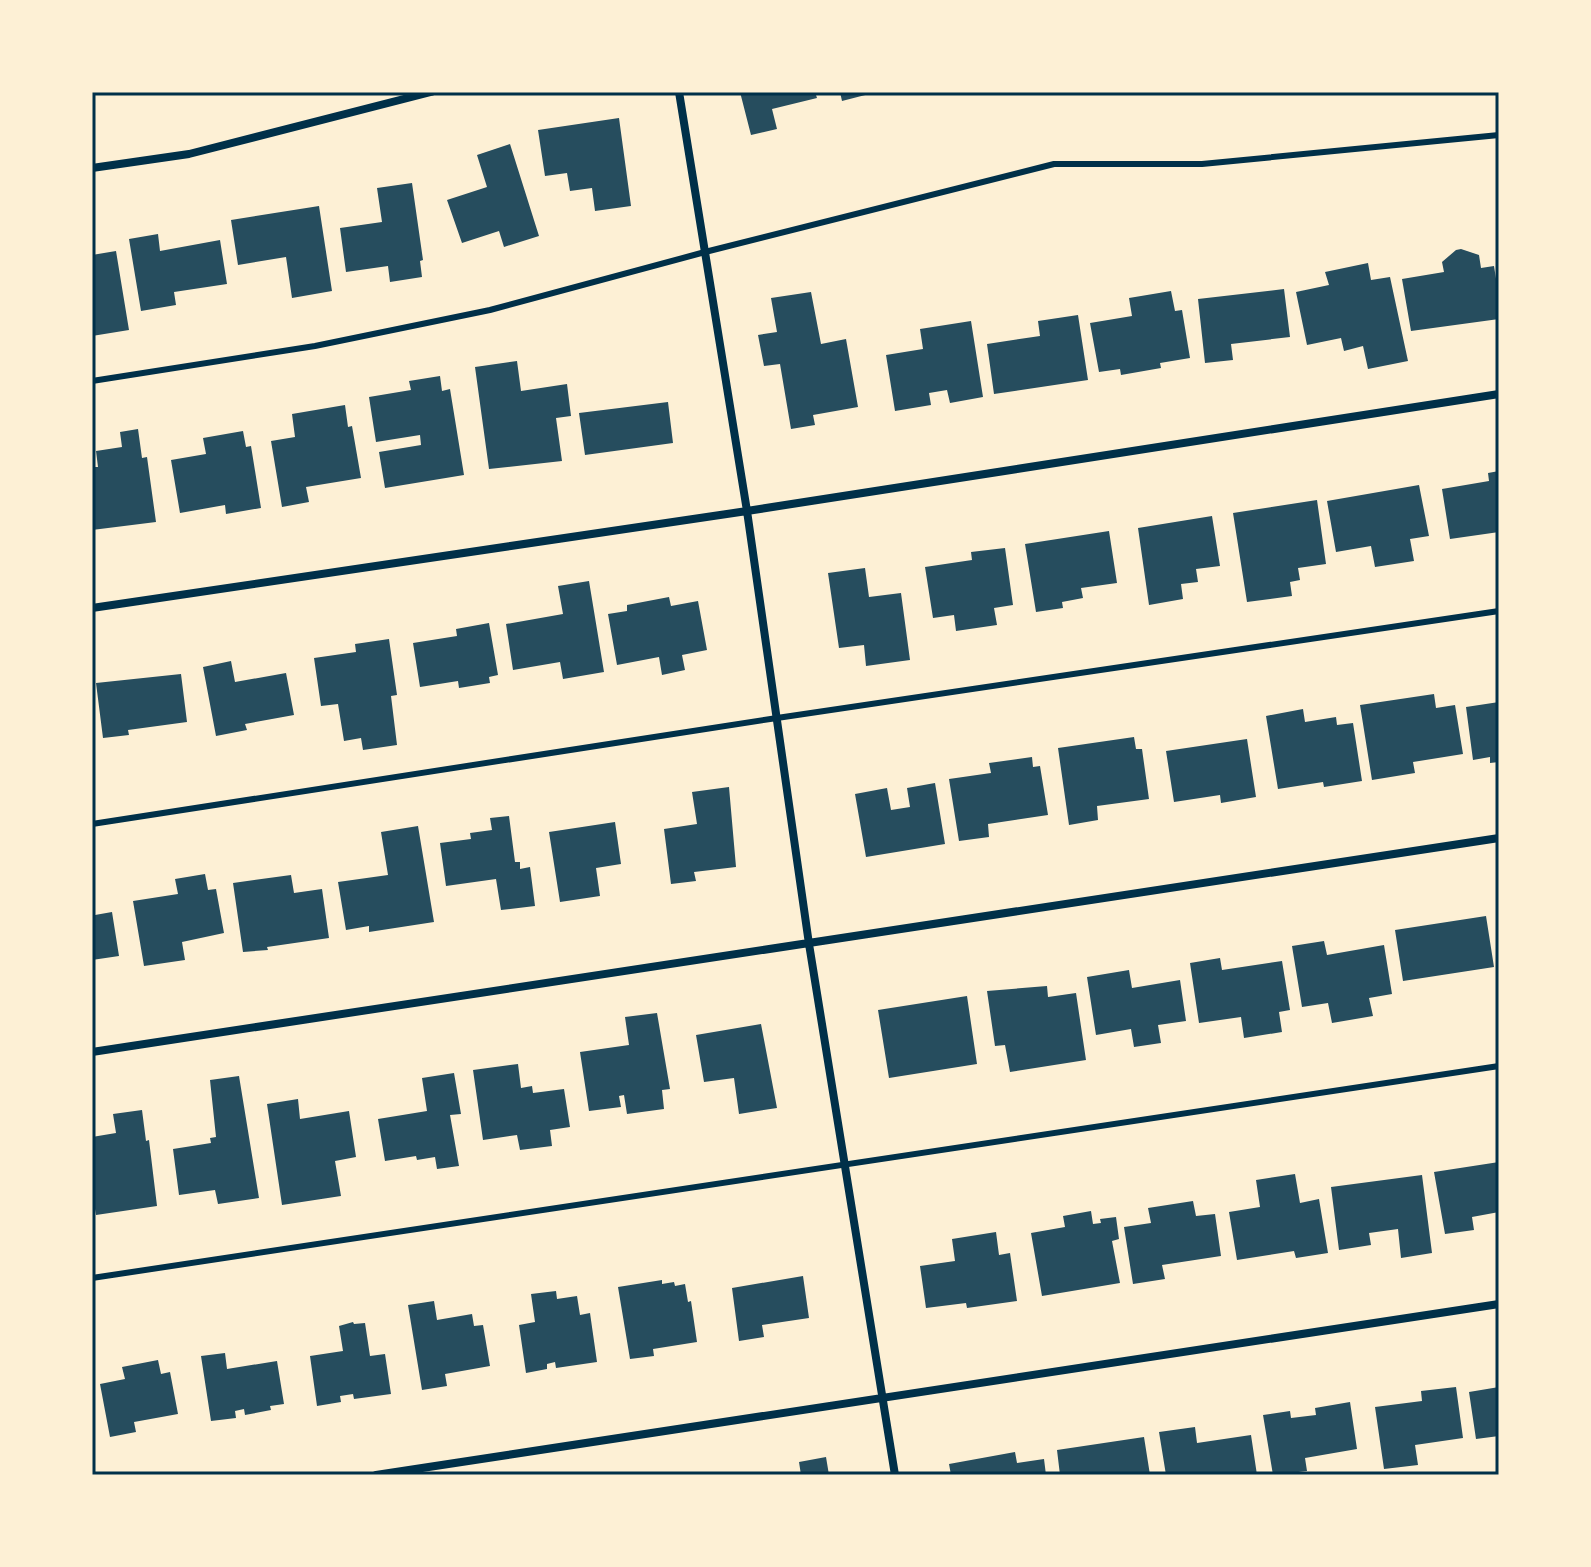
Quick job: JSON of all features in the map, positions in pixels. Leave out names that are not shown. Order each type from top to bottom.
[{"type":"street","points":[[92,168],[189,154],[431,92]]},
{"type":"street","points":[[679,92],[747,511],[809,944],[895,1475]]},
{"type":"street","points":[[92,608],[747,511],[1499,394]]},
{"type":"street","points":[[92,1052],[1499,838]]},
{"type":"street","points":[[376,1475],[1499,1304]]},
{"type":"lane","points":[[92,381],[315,346],[490,310],[1054,164],[1202,164],[1499,135]]},
{"type":"lane","points":[[92,824],[1499,611]]},
{"type":"lane","points":[[92,1278],[1499,1066]]},
{"type":"building","points":[[740,92],[815,92],[817,98],[772,109],[777,129],[751,135]]},
{"type":"building","points":[[840,92],[873,92],[873,93],[842,101]]},
{"type":"building","points":[[619,118],[631,206],[595,211],[592,188],[570,191],[567,173],[545,176],[538,130]]},
{"type":"building","points":[[510,144],[539,236],[504,247],[499,231],[462,243],[447,200],[487,187],[477,155]]},
{"type":"building","points":[[412,183],[423,260],[420,261],[422,277],[390,282],[388,266],[346,272],[340,228],[382,222],[377,188]]},
{"type":"building","points":[[319,206],[332,291],[292,298],[286,257],[238,265],[231,220]]},
{"type":"building","points":[[158,234],[160,251],[220,240],[227,284],[174,292],[176,305],[141,311],[129,239]]},
{"type":"building","points":[[1461,249],[1479,255],[1481,268],[1494,266],[1499,319],[1411,331],[1402,279],[1444,272],[1442,262]]},
{"type":"building","points":[[116,251],[129,330],[92,336],[92,255]]},
{"type":"building","points":[[1368,263],[1371,280],[1390,277],[1408,361],[1368,369],[1363,346],[1344,351],[1341,338],[1307,345],[1296,292],[1329,285],[1325,272]]},
{"type":"building","points":[[1284,289],[1290,337],[1231,344],[1233,360],[1205,363],[1198,299]]},
{"type":"building","points":[[1171,291],[1175,311],[1182,310],[1190,358],[1160,363],[1161,368],[1121,375],[1120,369],[1099,372],[1090,323],[1132,316],[1129,298]]},
{"type":"building","points":[[811,292],[821,344],[846,339],[858,407],[813,415],[815,425],[791,429],[780,364],[764,366],[758,335],[777,332],[771,298]]},
{"type":"building","points":[[1078,315],[1088,380],[994,394],[987,344],[1040,336],[1038,321]]},
{"type":"building","points":[[971,321],[983,397],[950,403],[947,390],[929,393],[931,405],[895,411],[886,355],[923,349],[920,329]]},
{"type":"building","points":[[517,361],[521,391],[567,384],[571,416],[556,418],[562,461],[489,469],[475,367]]},
{"type":"building","points":[[440,376],[442,391],[450,389],[464,475],[385,488],[379,452],[421,445],[420,435],[376,442],[369,397],[411,390],[409,381]]},
{"type":"building","points":[[668,402],[673,443],[585,455],[579,413]]},
{"type":"building","points":[[345,405],[361,478],[306,487],[309,502],[282,507],[271,441],[295,437],[292,414]]},
{"type":"building","points":[[138,429],[142,458],[147,457],[156,522],[92,530],[92,467],[98,467],[96,451],[122,447],[120,432]]},
{"type":"building","points":[[243,431],[246,447],[251,446],[261,508],[226,514],[225,505],[180,513],[171,460],[206,454],[203,438]]},
{"type":"building","points":[[1499,471],[1499,532],[1450,539],[1442,489],[1489,481],[1488,473]]},
{"type":"building","points":[[1419,485],[1429,536],[1410,539],[1414,561],[1375,567],[1371,546],[1336,552],[1327,501]]},
{"type":"building","points":[[1317,500],[1326,564],[1298,568],[1300,580],[1290,582],[1292,596],[1247,602],[1233,513]]},
{"type":"building","points":[[1212,516],[1220,566],[1196,569],[1198,582],[1181,584],[1183,599],[1149,605],[1138,528]]},
{"type":"building","points":[[1109,531],[1117,583],[1081,588],[1083,598],[1062,602],[1063,608],[1036,612],[1025,544]]},
{"type":"building","points":[[1005,548],[1013,605],[994,608],[997,625],[956,631],[954,615],[933,618],[925,567],[972,560],[971,552]]},
{"type":"building","points":[[865,568],[869,597],[901,593],[910,660],[866,666],[864,645],[839,648],[828,573]]},
{"type":"building","points":[[589,581],[604,672],[563,679],[560,662],[513,670],[506,624],[563,614],[558,586]]},
{"type":"building","points":[[669,597],[671,606],[698,601],[707,650],[682,655],[685,670],[662,675],[659,657],[617,665],[608,614],[627,611],[627,605]]},
{"type":"building","points":[[489,623],[498,675],[489,677],[490,683],[459,688],[458,681],[420,687],[413,643],[457,636],[456,629]]},
{"type":"building","points":[[389,639],[397,695],[391,696],[397,745],[363,750],[361,738],[344,741],[338,704],[321,706],[314,658],[356,652],[355,644]]},
{"type":"building","points":[[231,661],[235,682],[286,673],[294,715],[245,724],[247,730],[216,736],[203,667]]},
{"type":"building","points":[[181,674],[187,722],[128,730],[129,735],[103,738],[96,683]]},
{"type":"building","points":[[1434,694],[1436,708],[1455,705],[1463,754],[1413,762],[1415,773],[1372,780],[1360,705]]},
{"type":"building","points":[[1499,702],[1499,762],[1490,763],[1490,757],[1473,760],[1466,707]]},
{"type":"building","points":[[1303,709],[1305,722],[1336,717],[1337,725],[1353,723],[1362,781],[1324,787],[1323,782],[1278,789],[1266,716]]},
{"type":"building","points":[[1134,737],[1136,749],[1142,749],[1149,799],[1097,806],[1098,820],[1069,825],[1058,748]]},
{"type":"building","points":[[1247,739],[1256,797],[1221,803],[1220,795],[1174,802],[1166,751]]},
{"type":"building","points":[[1032,757],[1033,767],[1040,766],[1048,815],[988,824],[989,837],[959,841],[949,779],[991,773],[989,763]]},
{"type":"building","points":[[935,783],[945,844],[866,857],[855,794],[887,788],[891,810],[910,807],[907,788]]},
{"type":"building","points":[[729,787],[736,867],[694,872],[696,881],[671,884],[664,829],[697,824],[692,792]]},
{"type":"building","points":[[509,816],[515,862],[520,862],[520,869],[530,867],[535,906],[501,910],[496,879],[446,886],[440,843],[471,839],[470,833],[492,830],[490,818]]},
{"type":"building","points":[[615,822],[621,864],[596,868],[600,896],[560,902],[549,832]]},
{"type":"building","points":[[418,826],[434,922],[369,932],[369,926],[346,930],[338,882],[388,875],[381,832]]},
{"type":"building","points":[[205,874],[208,890],[216,889],[224,933],[182,942],[185,960],[144,966],[133,901],[178,894],[175,879]]},
{"type":"building","points":[[291,875],[294,893],[322,889],[329,938],[243,952],[233,883]]},
{"type":"building","points":[[92,904],[95,915],[112,912],[119,956],[92,960]]},
{"type":"building","points":[[1486,916],[1494,967],[1403,981],[1395,930]]},
{"type":"building","points":[[1324,941],[1327,955],[1384,945],[1392,994],[1369,998],[1373,1016],[1332,1023],[1328,1003],[1302,1007],[1292,946]]},
{"type":"building","points":[[1220,958],[1222,970],[1282,961],[1290,1010],[1279,1012],[1282,1032],[1244,1038],[1241,1017],[1199,1023],[1190,963]]},
{"type":"building","points":[[1129,970],[1132,988],[1180,980],[1186,1021],[1158,1025],[1161,1043],[1134,1047],[1131,1029],[1096,1035],[1087,977]]},
{"type":"building","points":[[1047,986],[1048,997],[1076,993],[1086,1060],[1010,1072],[1005,1045],[995,1046],[987,991]]},
{"type":"building","points":[[967,996],[977,1064],[889,1078],[878,1010]]},
{"type":"building","points":[[657,1013],[670,1089],[662,1090],[664,1109],[627,1114],[624,1095],[619,1096],[621,1107],[589,1111],[580,1052],[629,1045],[625,1017]]},
{"type":"building","points":[[761,1024],[777,1108],[739,1114],[734,1078],[704,1082],[696,1035]]},
{"type":"building","points":[[518,1064],[521,1088],[532,1086],[533,1093],[564,1089],[570,1127],[550,1130],[552,1146],[520,1150],[517,1135],[483,1140],[473,1070]]},
{"type":"building","points":[[454,1073],[461,1114],[450,1115],[459,1166],[437,1169],[435,1157],[417,1160],[416,1156],[385,1161],[378,1119],[427,1111],[422,1078]]},
{"type":"building","points":[[239,1076],[259,1198],[218,1204],[215,1190],[179,1195],[173,1149],[211,1143],[210,1138],[216,1137],[210,1080]]},
{"type":"building","points":[[298,1099],[300,1119],[349,1111],[356,1157],[335,1161],[341,1196],[282,1205],[267,1104]]},
{"type":"building","points":[[142,1110],[157,1206],[96,1215],[92,1191],[92,1137],[116,1133],[113,1114]]},
{"type":"building","points":[[1499,1162],[1499,1212],[1472,1217],[1474,1230],[1445,1234],[1434,1172]]},
{"type":"building","points":[[1295,1174],[1300,1203],[1319,1199],[1328,1253],[1296,1258],[1294,1251],[1237,1260],[1229,1212],[1260,1207],[1256,1180]]},
{"type":"building","points":[[1422,1175],[1432,1253],[1401,1258],[1398,1229],[1369,1233],[1371,1245],[1339,1250],[1331,1187]]},
{"type":"building","points":[[1193,1201],[1196,1216],[1215,1214],[1221,1256],[1162,1265],[1165,1279],[1133,1284],[1124,1227],[1151,1223],[1148,1208]]},
{"type":"building","points":[[1091,1211],[1093,1224],[1101,1223],[1100,1219],[1116,1217],[1119,1239],[1112,1241],[1120,1283],[1042,1296],[1031,1233],[1065,1227],[1063,1216]]},
{"type":"building","points":[[996,1232],[999,1255],[1010,1253],[1017,1301],[967,1308],[966,1303],[926,1308],[920,1266],[955,1261],[952,1239]]},
{"type":"building","points":[[803,1276],[809,1318],[762,1325],[764,1337],[739,1341],[732,1288]]},
{"type":"building","points":[[662,1280],[662,1284],[685,1284],[688,1302],[691,1301],[697,1342],[653,1349],[654,1356],[630,1359],[618,1287]]},
{"type":"building","points":[[556,1291],[557,1299],[577,1296],[580,1315],[590,1313],[597,1362],[556,1368],[555,1362],[547,1364],[547,1369],[526,1373],[519,1325],[535,1322],[531,1294]]},
{"type":"building","points":[[434,1301],[437,1320],[472,1314],[474,1326],[483,1325],[490,1366],[445,1374],[447,1386],[422,1390],[408,1305]]},
{"type":"building","points":[[365,1323],[370,1356],[385,1354],[391,1394],[354,1399],[353,1394],[340,1396],[341,1402],[317,1406],[310,1356],[343,1351],[339,1326]]},
{"type":"building","points":[[225,1353],[227,1369],[277,1361],[284,1404],[245,1415],[244,1409],[235,1411],[236,1418],[211,1421],[201,1356]]},
{"type":"building","points":[[158,1360],[161,1374],[170,1372],[178,1414],[134,1422],[136,1432],[110,1437],[100,1384],[125,1379],[122,1367]]},
{"type":"building","points":[[1456,1387],[1463,1438],[1415,1445],[1418,1465],[1384,1469],[1375,1407],[1422,1401],[1421,1391]]},
{"type":"building","points":[[1499,1387],[1499,1436],[1476,1439],[1469,1392]]},
{"type":"building","points":[[1350,1402],[1357,1449],[1305,1458],[1307,1471],[1273,1475],[1263,1415],[1290,1411],[1291,1418],[1316,1415],[1315,1408]]},
{"type":"building","points":[[1195,1427],[1197,1443],[1251,1435],[1257,1475],[1166,1475],[1159,1432]]},
{"type":"building","points":[[1144,1437],[1150,1475],[1060,1475],[1057,1450]]},
{"type":"building","points":[[1015,1452],[1017,1463],[1044,1459],[1046,1475],[951,1475],[949,1464]]},
{"type":"building","points":[[826,1457],[829,1475],[801,1475],[799,1462]]}]
